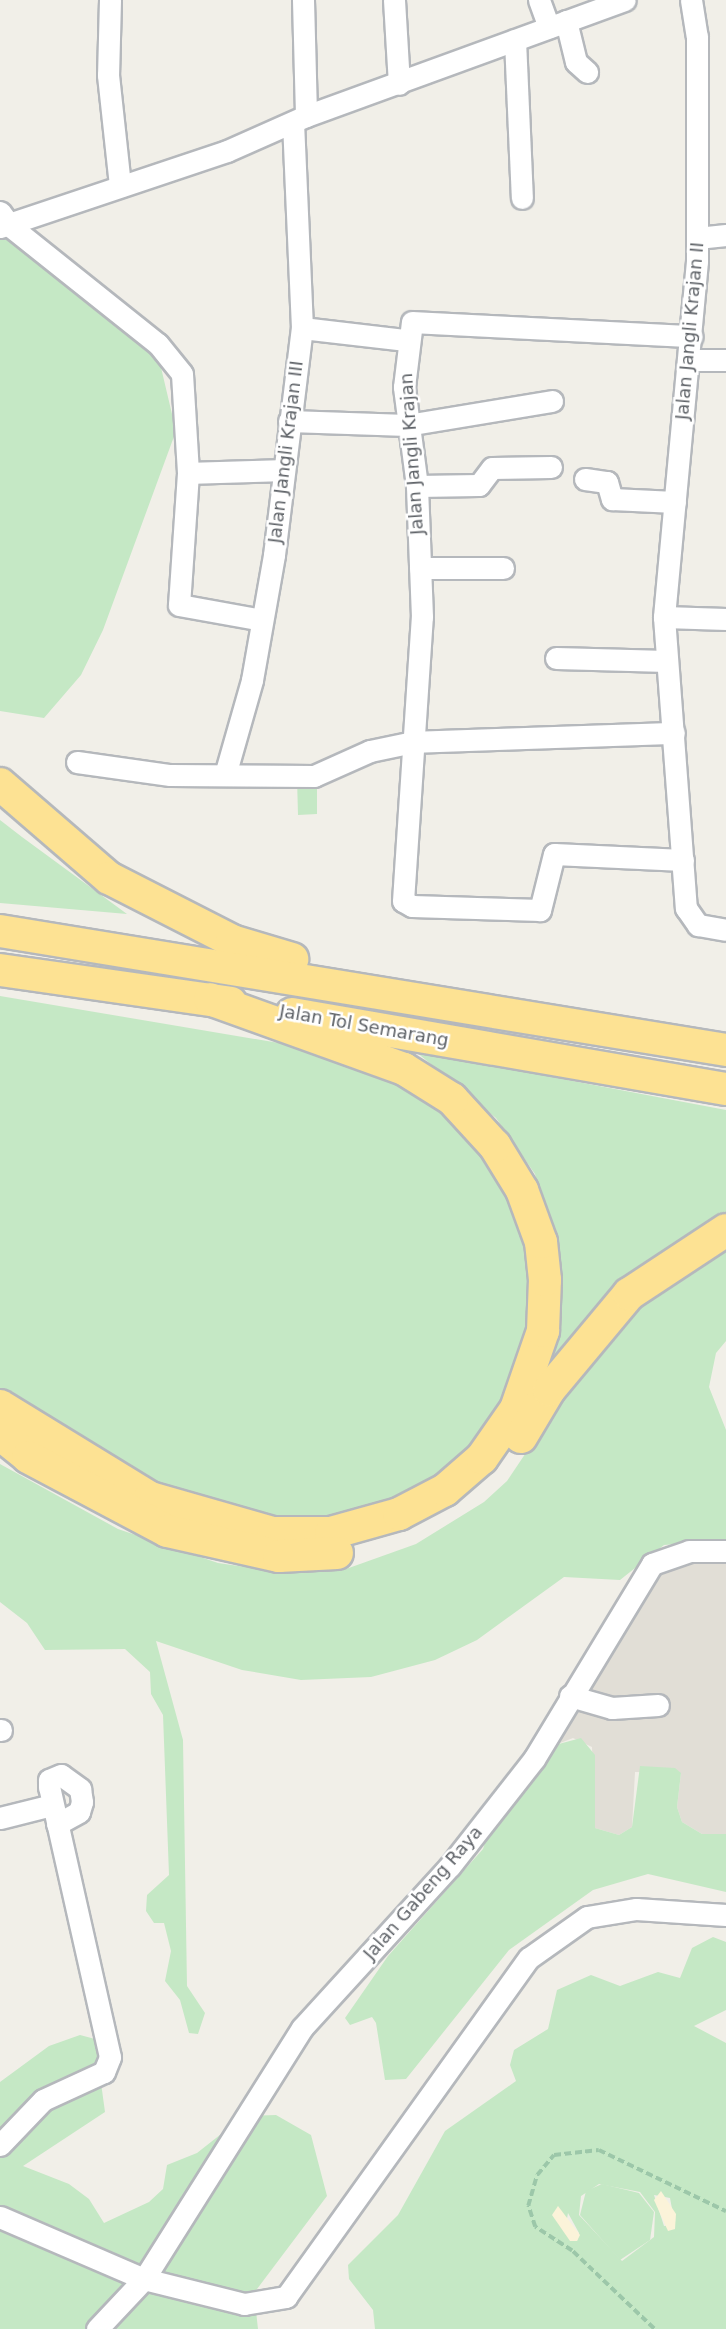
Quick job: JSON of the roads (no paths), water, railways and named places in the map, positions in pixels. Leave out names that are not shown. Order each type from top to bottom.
[{"type":"highway","points":[[0,784],[109,878],[167,912],[277,954],[502,1012]]},
{"type":"highway","name":"Jalan Tol Semarang","points":[[0,931],[726,1050]]},
{"type":"highway","name":"Jalan Tol Semarang","points":[[0,970],[210,999],[726,1089]]},
{"type":"highway","points":[[0,1406],[149,1498],[273,1533],[331,1533],[399,1514],[445,1490],[482,1458],[516,1409],[543,1331],[545,1280],[541,1242],[522,1190],[495,1146],[452,1099],[404,1069],[210,999]]},
{"type":"highway","points":[[0,1434],[28,1457],[167,1531],[279,1556],[343,1553],[409,1530],[474,1489],[495,1471],[549,1390],[629,1294],[726,1230]]},
{"type":"street","points":[[110,0],[108,75],[120,186]]},
{"type":"street","name":"Jalan Jangli Krajan III","points":[[225,775],[262,620],[302,328],[299,119],[303,0]]},
{"type":"street","points":[[394,0],[399,84]]},
{"type":"street","points":[[539,0],[558,24],[576,62],[587,72]]},
{"type":"street","points":[[3,222],[120,186],[625,0]]},
{"type":"street","name":"Jalan Jangli Krajan II","points":[[691,0],[697,36],[697,238],[692,337],[664,617],[686,908],[698,925],[726,930]]},
{"type":"street","points":[[515,40],[522,198]]},
{"type":"street","points":[[3,222],[47,250],[171,358],[186,394],[188,473],[180,607],[262,620]]},
{"type":"street","points":[[697,238],[726,235]]},
{"type":"street","points":[[302,328],[406,340],[408,324],[418,321],[692,337]]},
{"type":"street","name":"Jalan Jangli Krajan","points":[[406,340],[407,425],[417,485],[420,568],[413,742],[400,890],[412,906],[540,910],[554,854],[682,860]]},
{"type":"street","points":[[689,360],[726,360]]},
{"type":"street","points":[[289,421],[407,425],[552,401]]},
{"type":"street","points":[[417,485],[479,485],[492,468],[551,467]]},
{"type":"street","points":[[188,473],[284,470]]},
{"type":"street","points":[[585,479],[607,482],[612,499],[675,502]]},
{"type":"street","points":[[420,568],[503,568]]},
{"type":"street","points":[[664,617],[726,619]]},
{"type":"street","points":[[556,658],[667,661]]},
{"type":"street","points":[[77,762],[225,775],[314,776],[370,751],[413,742],[674,733]]},
{"type":"street","name":"Jalan Gabeng Raya","points":[[97,2329],[144,2279],[302,2028],[450,1866],[534,1759],[652,1564],[682,1552],[726,1550]]},
{"type":"street","points":[[570,1696],[612,1707],[658,1705]]},
{"type":"street","points":[[0,1818],[55,1814],[110,2057],[104,2072],[43,2100],[0,2146]]},
{"type":"street","points":[[0,2217],[144,2279],[244,2304],[268,2303],[286,2298],[305,2276],[500,1989],[553,1937],[587,1917],[636,1909],[726,1915]]}]
